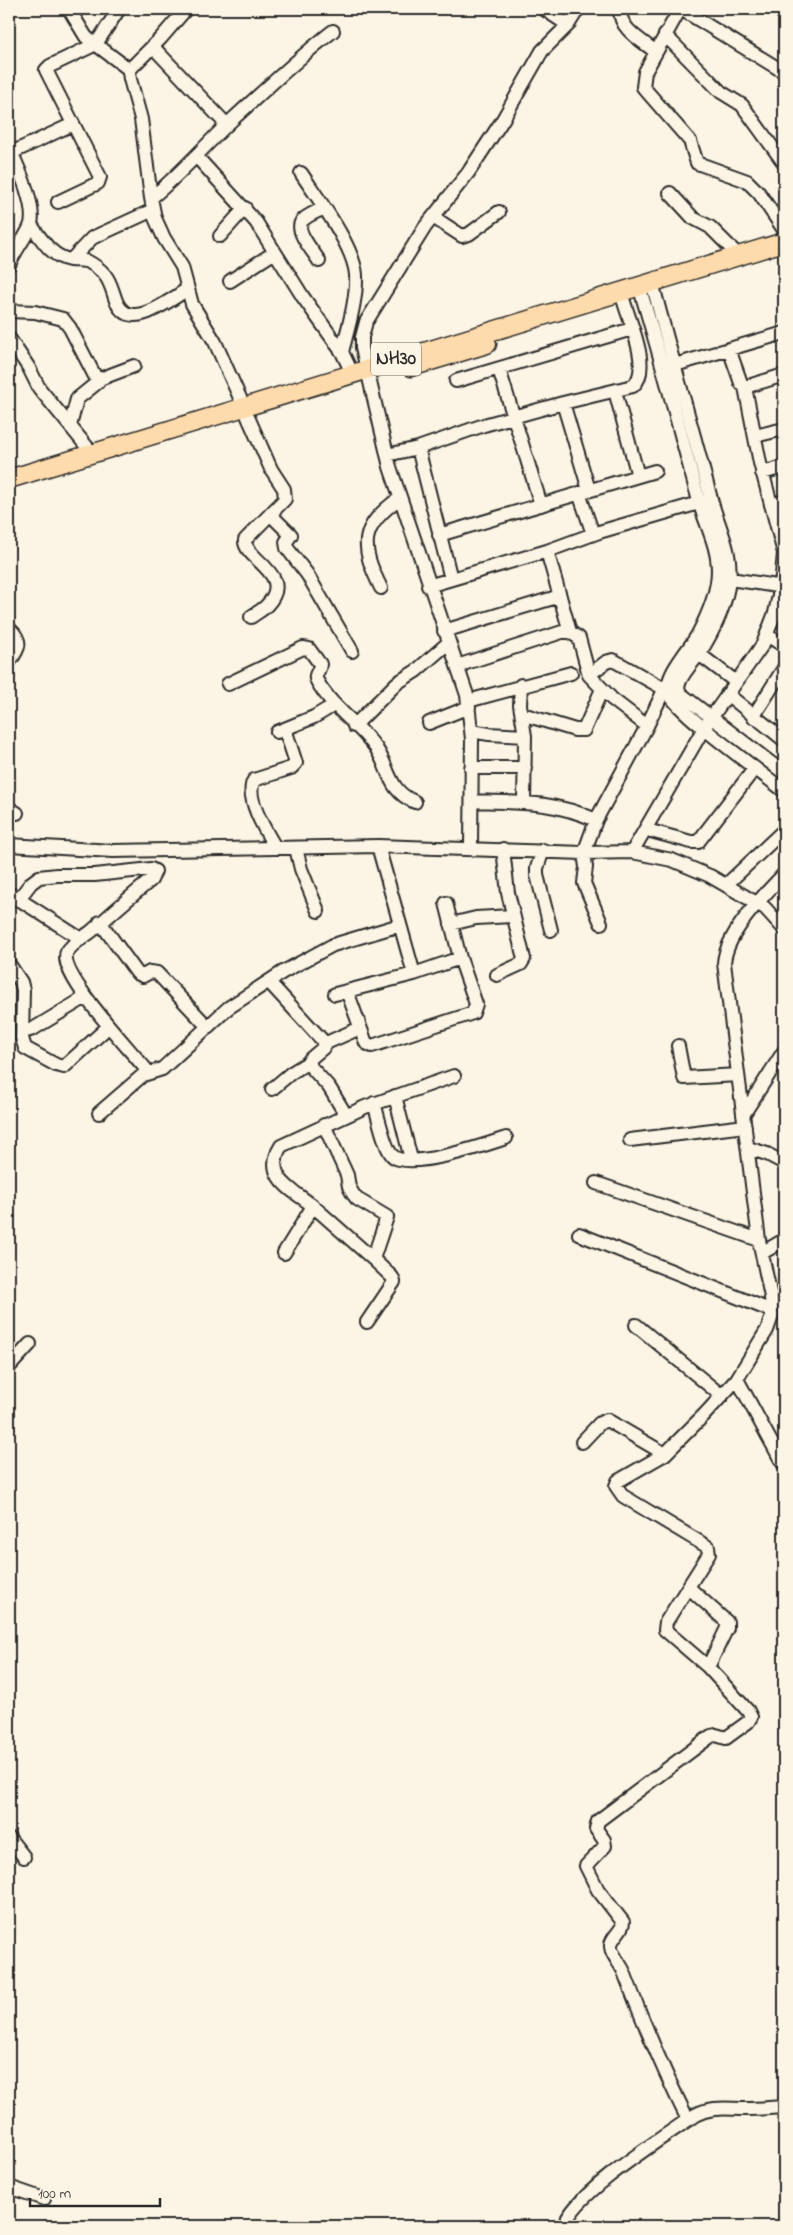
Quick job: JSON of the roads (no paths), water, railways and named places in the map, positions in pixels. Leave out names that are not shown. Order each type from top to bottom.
[{"type":"highway","name":"NH30","points":[[363,374],[624,302],[647,289],[784,242]]},
{"type":"highway","name":"NH30","points":[[9,491],[363,374],[647,289],[784,254]]},
{"type":"highway","name":"NH30","points":[[9,479],[92,453],[246,412]]},
{"type":"street","points":[[69,9],[86,37],[130,70]]},
{"type":"street","points":[[58,202],[98,183],[100,179],[47,77],[46,70],[50,66],[96,44],[119,9]]},
{"type":"street","points":[[186,9],[130,70],[130,79],[142,126],[152,204],[164,238],[182,266],[192,304],[215,342],[271,470],[284,489],[284,500],[245,540],[248,551],[270,572],[274,586],[273,595],[267,605],[251,617]]},
{"type":"street","points":[[544,9],[568,25]]},
{"type":"street","points":[[471,848],[472,768],[468,704],[400,498],[363,374],[362,337],[366,322],[433,217],[468,173],[502,121],[542,51],[568,25],[578,9]]},
{"type":"street","points":[[620,9],[621,19],[626,28],[656,52]]},
{"type":"street","points":[[784,72],[681,9],[645,72],[643,87],[690,141],[697,163],[748,181],[759,193],[784,230]]},
{"type":"street","points":[[776,9],[784,13]]},
{"type":"street","points":[[71,260],[92,238],[152,204],[227,125],[297,59],[333,31]]},
{"type":"street","points":[[665,35],[721,92],[742,105],[784,163]]},
{"type":"street","points":[[153,47],[227,125]]},
{"type":"street","points":[[73,124],[10,151],[28,198],[31,224],[48,248],[63,258],[88,261],[104,273],[112,285],[120,310],[126,314],[143,314],[188,289]]},
{"type":"street","points":[[196,156],[245,208],[303,297],[342,352],[363,374]]},
{"type":"street","points":[[302,173],[351,254],[356,274],[354,296],[342,352]]},
{"type":"street","points":[[670,193],[693,218],[710,227],[739,256]]},
{"type":"street","points":[[220,236],[245,208]]},
{"type":"street","points":[[319,260],[301,232],[300,226],[304,219],[324,208]]},
{"type":"street","points":[[433,217],[462,236],[469,234],[499,212]]},
{"type":"street","points":[[9,265],[31,224]]},
{"type":"street","points":[[230,281],[275,252]]},
{"type":"street","points":[[647,289],[675,365],[718,559],[715,593],[698,634],[670,677],[671,692]]},
{"type":"street","points":[[601,923],[584,883],[586,867],[584,853],[596,820],[648,726],[671,692],[678,687],[680,680],[699,654],[715,625],[726,598],[730,579],[729,556],[705,501],[671,392],[647,289]]},
{"type":"street","points":[[387,455],[418,448],[484,425],[633,386],[640,376],[641,361],[624,302]]},
{"type":"street","points":[[9,311],[35,312],[63,319],[70,328],[97,380]]},
{"type":"street","points":[[456,381],[632,330]]},
{"type":"street","points":[[675,365],[784,333]]},
{"type":"street","points":[[9,338],[29,368],[39,388],[92,453]]},
{"type":"street","points":[[632,852],[647,830],[708,723],[780,616],[784,553],[762,473],[745,387],[741,383],[729,349]]},
{"type":"street","points":[[70,426],[77,399],[96,384],[97,380],[134,366]]},
{"type":"street","points":[[499,369],[541,505]]},
{"type":"street","points":[[745,387],[784,375]]},
{"type":"street","points":[[615,391],[638,476]]},
{"type":"street","points":[[563,403],[593,534]]},
{"type":"street","points":[[755,436],[784,429]]},
{"type":"street","points":[[418,448],[451,579]]},
{"type":"street","points":[[762,473],[784,466]]},
{"type":"street","points":[[439,535],[655,471]]},
{"type":"street","points":[[381,588],[368,560],[367,534],[370,526],[386,508],[400,498]]},
{"type":"street","points":[[428,586],[705,501]]},
{"type":"street","points":[[771,505],[784,501]]},
{"type":"street","points":[[270,514],[291,534],[286,542],[287,548],[307,574],[352,651]]},
{"type":"street","points":[[547,551],[570,632]]},
{"type":"street","points":[[730,579],[782,587]]},
{"type":"street","points":[[354,726],[397,683],[416,671],[446,637],[560,596]]},
{"type":"street","points":[[9,628],[20,643],[17,652],[9,662]]},
{"type":"street","points":[[457,666],[562,632],[570,632],[579,638],[589,675],[618,704],[648,726]]},
{"type":"street","points":[[767,635],[784,646]]},
{"type":"street","points":[[228,684],[306,647],[320,664],[315,676],[317,681],[334,705],[376,749],[398,792],[404,798],[415,802]]},
{"type":"street","points":[[699,654],[736,682]]},
{"type":"street","points":[[589,675],[606,662],[613,660],[671,692],[708,723],[755,768],[784,790]]},
{"type":"street","points":[[753,716],[784,668]]},
{"type":"street","points":[[429,723],[468,704],[521,685],[571,673]]},
{"type":"street","points":[[521,685],[525,736],[524,803]]},
{"type":"street","points":[[522,714],[576,730],[584,730],[602,689]]},
{"type":"street","points":[[727,694],[784,740]]},
{"type":"street","points":[[274,847],[257,814],[252,784],[254,780],[292,768],[296,763],[281,730],[314,718],[334,705]]},
{"type":"street","points":[[708,723],[784,773]]},
{"type":"street","points":[[471,731],[525,736]]},
{"type":"street","points":[[472,768],[525,768]]},
{"type":"street","points":[[647,830],[691,842],[698,842],[755,768]]},
{"type":"street","points":[[472,801],[555,805],[574,810],[596,820]]},
{"type":"street","points":[[726,885],[784,830]]},
{"type":"street","points":[[9,845],[113,851],[378,846],[543,850],[584,853],[632,852],[672,860],[726,885],[757,902],[774,916],[784,929]]},
{"type":"street","points":[[378,846],[414,974]]},
{"type":"street","points":[[296,848],[300,869],[318,911]]},
{"type":"street","points":[[497,975],[521,964],[524,959],[512,916],[503,849]]},
{"type":"street","points":[[543,850],[537,868],[537,876],[551,930]]},
{"type":"street","points":[[81,939],[13,897],[39,877],[110,874],[151,869],[155,871],[151,880],[68,950],[66,963],[86,997],[108,1027],[149,1073]]},
{"type":"street","points":[[688,2120],[651,2041],[622,1967],[611,1948],[612,1942],[621,1929],[623,1922],[598,1890],[586,1868],[589,1861],[603,1850],[605,1846],[604,1840],[596,1828],[598,1822],[711,1736],[716,1734],[726,1738],[750,1720],[748,1711],[708,1667],[665,1630],[666,1622],[709,1554],[708,1547],[622,1496],[616,1489],[618,1481],[665,1454],[722,1396],[737,1379],[767,1330],[772,1311],[760,1247],[724,958],[731,941],[757,902],[784,874]]},
{"type":"street","points":[[446,903],[460,958],[476,1009],[470,1015],[372,1046],[366,1044],[360,1028],[341,992],[414,974],[460,958]]},
{"type":"street","points":[[451,924],[476,918],[512,916]]},
{"type":"street","points":[[100,922],[137,973],[143,976],[150,972],[157,973],[207,1026]]},
{"type":"street","points":[[99,1113],[149,1073],[162,1069],[228,1008],[268,982],[333,945],[400,925]]},
{"type":"street","points":[[9,964],[21,982],[23,990],[24,1048],[60,1067],[69,1064],[108,1027]]},
{"type":"street","points":[[268,982],[324,1044]]},
{"type":"street","points":[[23,1032],[32,1029],[86,997]]},
{"type":"street","points":[[272,1089],[291,1073],[309,1062],[312,1057],[322,1050],[324,1044],[360,1028]]},
{"type":"street","points":[[678,1046],[684,1078],[738,1075]]},
{"type":"street","points":[[744,1121],[784,1051]]},
{"type":"street","points":[[309,1062],[310,1066],[329,1087],[346,1115]]},
{"type":"street","points":[[367,1322],[394,1282],[392,1277],[313,1206],[280,1180],[275,1168],[281,1146],[374,1103],[454,1076]]},
{"type":"street","points":[[394,1096],[411,1159]]},
{"type":"street","points":[[374,1103],[394,1157],[411,1159],[446,1156],[506,1138]]},
{"type":"street","points":[[630,1140],[744,1121]]},
{"type":"street","points":[[324,1125],[347,1175],[349,1187],[353,1194],[357,1199],[387,1217],[373,1259]]},
{"type":"street","points":[[748,1148],[767,1154],[784,1163]]},
{"type":"street","points":[[596,1183],[760,1247],[784,1240]]},
{"type":"street","points":[[284,1253],[313,1206]]},
{"type":"street","points":[[579,1234],[772,1311]]},
{"type":"street","points":[[636,1325],[722,1396]]},
{"type":"street","points":[[9,1367],[30,1344]]},
{"type":"street","points":[[737,1379],[782,1462]]},
{"type":"street","points":[[582,1442],[600,1423],[607,1420],[665,1454]]},
{"type":"street","points":[[688,1587],[727,1622],[727,1628],[708,1667]]},
{"type":"street","points":[[9,1838],[24,1857]]},
{"type":"street","points":[[564,2226],[574,2208],[608,2178],[706,2109],[784,2107]]},
{"type":"street","points":[[9,2187],[44,2199]]}]
